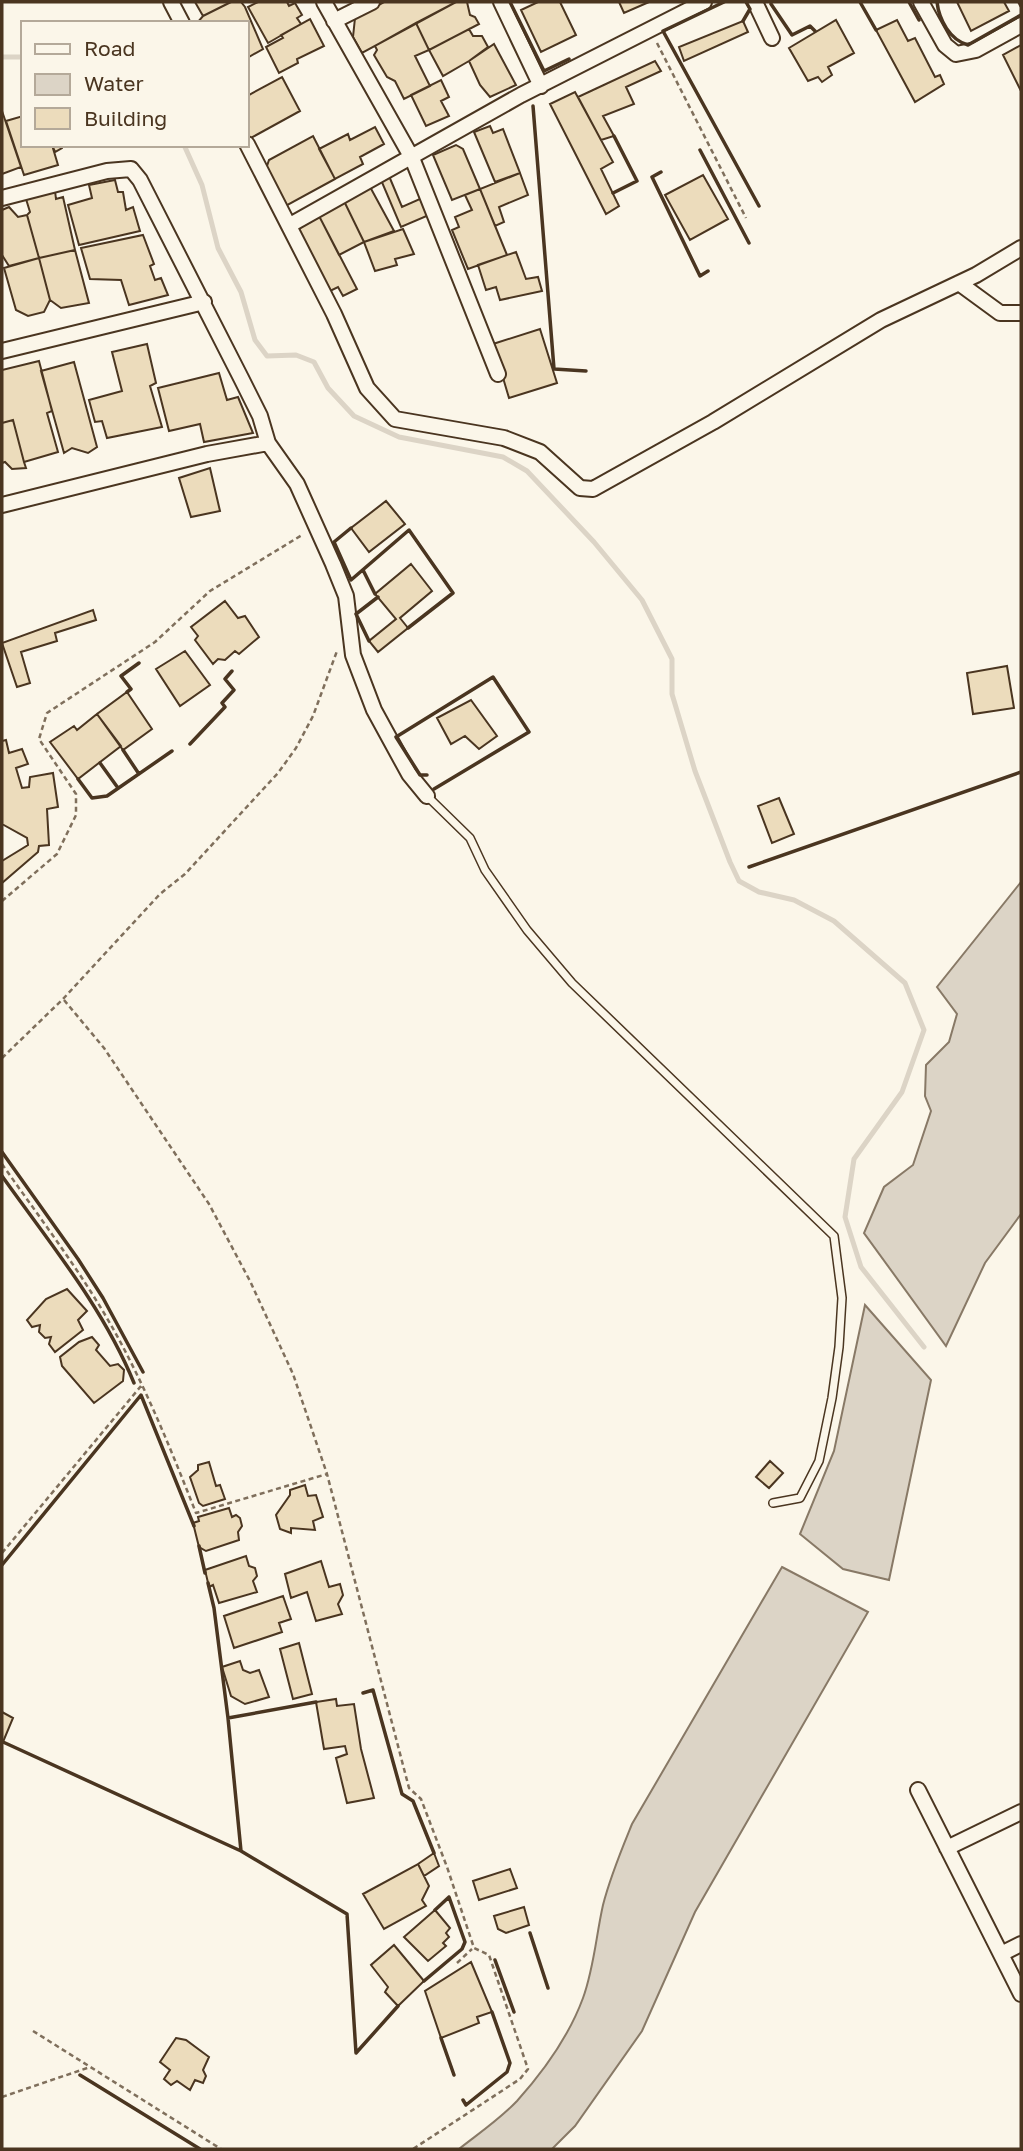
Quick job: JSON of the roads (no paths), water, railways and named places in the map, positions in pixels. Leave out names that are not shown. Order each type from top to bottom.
[{"type":"street","points":[[171,2],[182,21]]},
{"type":"street","points":[[324,2],[412,158],[498,374]]},
{"type":"street","points":[[334,21],[372,2]]},
{"type":"street","points":[[501,2],[541,86]]},
{"type":"street","points":[[290,225],[521,95],[704,2]]},
{"type":"street","points":[[755,2],[772,38]]},
{"type":"street","points":[[922,2],[945,45],[956,54],[976,50],[1021,26]]},
{"type":"street","points":[[248,146],[290,225],[367,388],[396,419],[504,438],[540,452],[580,488],[593,489],[713,422],[881,320],[959,283],[1021,248]]},
{"type":"street","points":[[2,198],[107,171],[131,169],[140,180],[260,416],[268,443],[297,484],[346,596],[353,655],[374,710],[409,774],[427,796]]},
{"type":"street","points":[[959,283],[1000,313],[1021,313]]},
{"type":"street","points":[[2,351],[204,302]]},
{"type":"street","points":[[2,505],[207,454],[268,443]]},
{"type":"street","points":[[918,1790],[1021,1994]]},
{"type":"street","points":[[947,1848],[1021,1812]]},
{"type":"street","points":[[1001,1954],[1021,1944]]},
{"type":"lane","points":[[427,796],[470,838],[485,870],[527,930],[572,983],[834,1236],[842,1298],[839,1347],[819,1461],[800,1498],[773,1503]]},
{"type":"water","points":[[1021,882],[1021,1214],[985,1263],[946,1346],[864,1233],[884,1187],[913,1165],[931,1111],[925,1096],[926,1065],[949,1042],[957,1014],[937,987]]},
{"type":"water","points":[[865,1305],[931,1380],[889,1580],[843,1569],[800,1534],[834,1451]]},
{"type":"water","points":[[782,1567],[868,1612],[695,1912],[642,2031],[575,2126],[552,2149],[459,2149],[517,2101],[563,2040],[587,1987],[606,1895],[632,1824]]},
{"type":"waterway","points":[[2,57],[21,57]]},
{"type":"waterway","points":[[185,147],[202,185],[218,248],[241,292],[255,340],[267,356],[296,355],[314,362],[328,388],[354,416],[399,437],[503,457],[527,471],[594,542],[642,600],[672,659],[672,694],[695,771],[739,881],[759,892],[794,900],[834,921],[905,983],[924,1030],[902,1092],[854,1159],[845,1217],[861,1267],[924,1347]]}]
